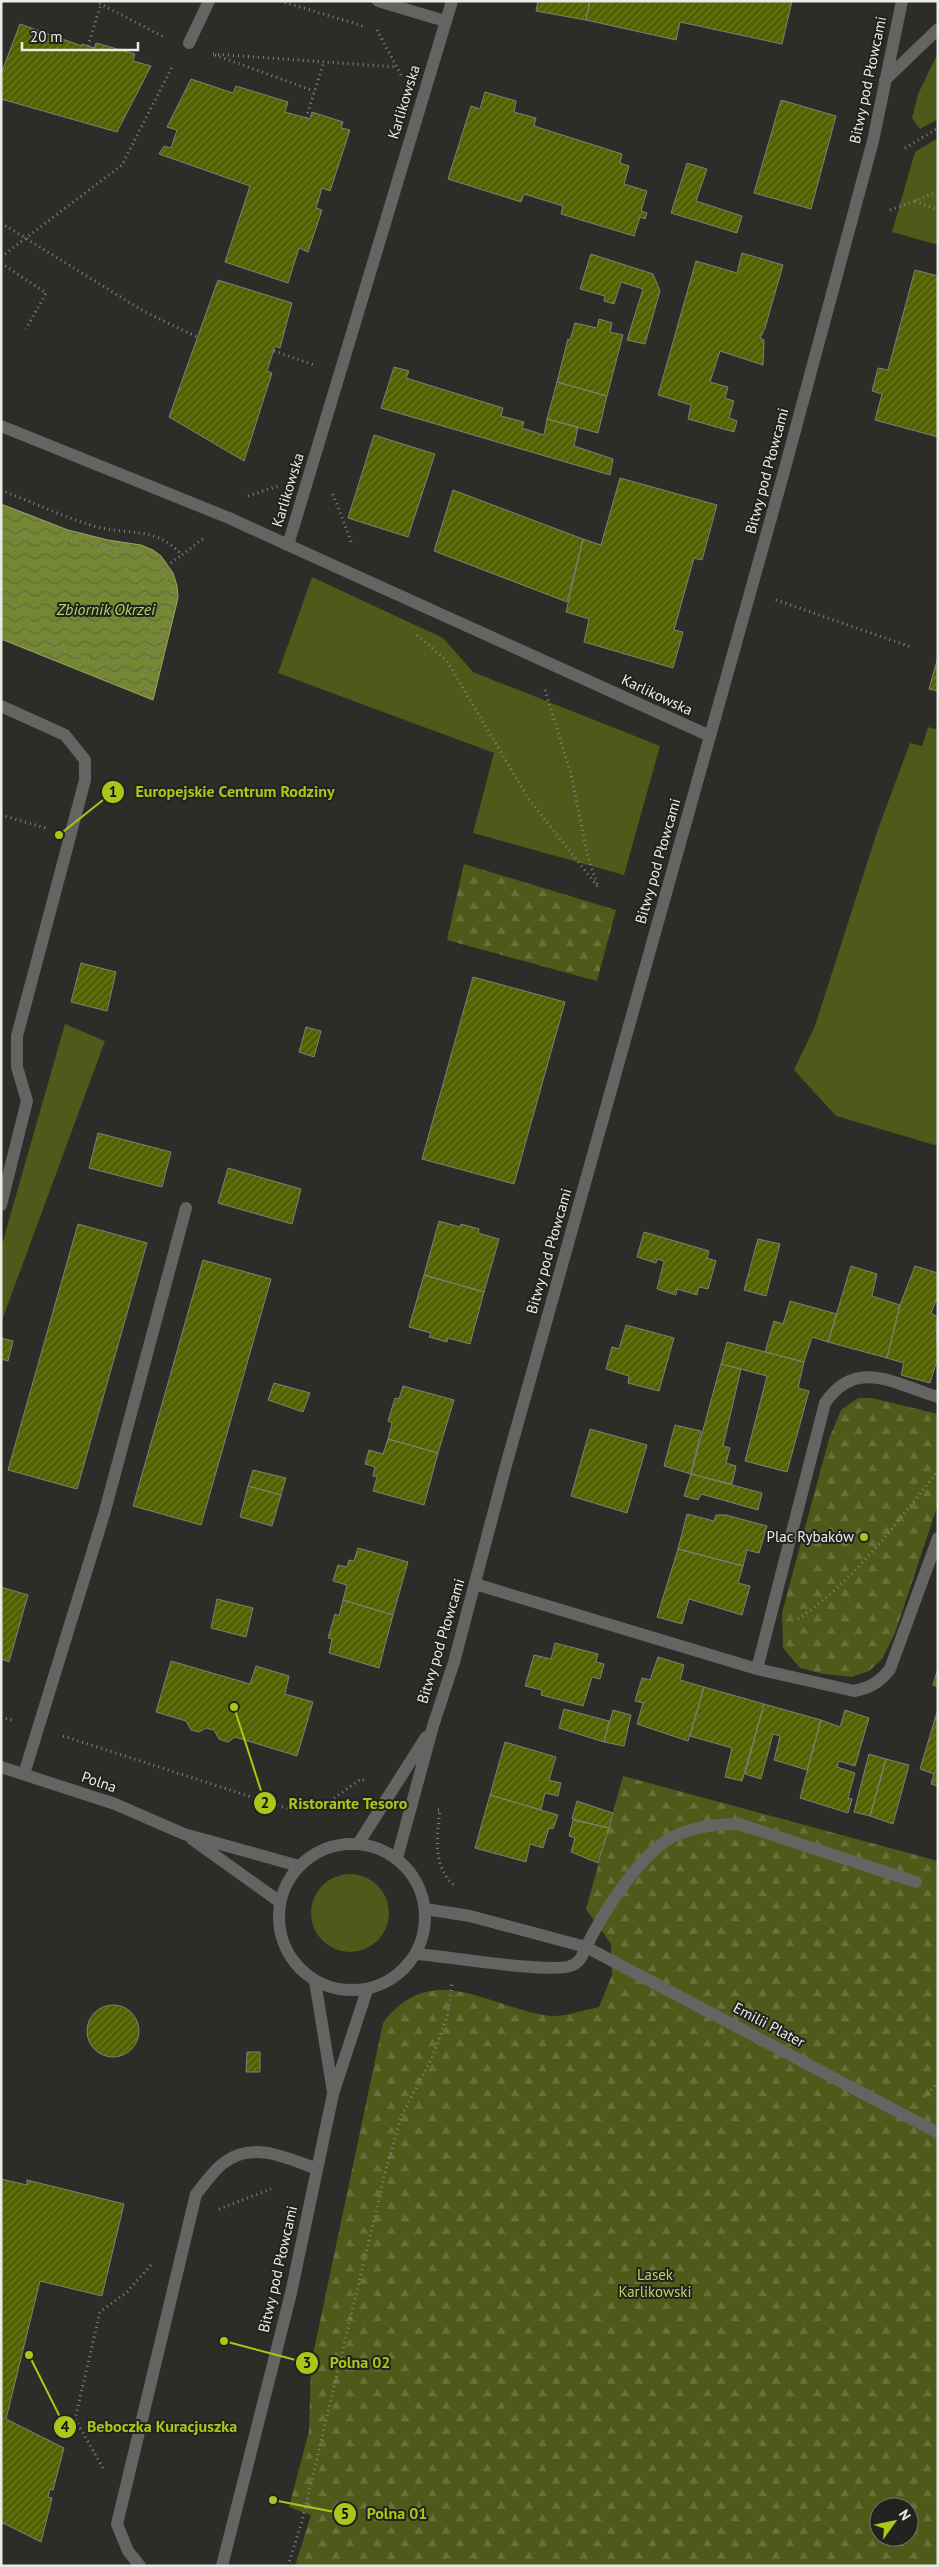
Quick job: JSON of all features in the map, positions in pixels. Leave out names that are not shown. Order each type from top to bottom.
[{"type":"street","points":[[189,43],[209,1]]},
{"type":"street","points":[[378,1],[446,21]]},
{"type":"street","name":"Karlikowska","points":[[452,1],[288,545],[710,736]]},
{"type":"street","name":"Bitwy pod Płowcami","points":[[397,1858],[432,1726],[454,1662],[476,1584],[505,1469],[710,736],[868,160],[902,1]]},
{"type":"street","points":[[885,80],[938,29]]},
{"type":"street","points":[[1,426],[229,518],[288,545]]},
{"type":"street","points":[[1,706],[65,735],[85,760],[85,780],[17,1036],[17,1067],[27,1101],[1,1205]]},
{"type":"street","points":[[24,1774],[105,1511],[186,1208]]},
{"type":"street","points":[[758,1669],[825,1403],[830,1395],[847,1380],[869,1376],[938,1396]]},
{"type":"street","points":[[476,1584],[758,1669],[854,1691],[866,1689],[879,1682],[890,1669],[938,1538]]},
{"type":"street","name":"Bitwy pod Płowcami","points":[[358,1844],[432,1726]]},
{"type":"street","name":"Polna","points":[[1,1767],[115,1804],[184,1834],[299,1866]]},
{"type":"street","points":[[417,1954],[549,1969],[572,1966],[580,1960],[604,1911],[648,1858],[667,1841],[715,1824],[740,1824],[916,1882]]},
{"type":"street","name":"Polna","points":[[184,1834],[280,1902]]},
{"type":"street","points":[[358,1844],[378,1848],[397,1858],[416,1880],[425,1909],[425,1932],[417,1954],[404,1970],[393,1979],[367,1990],[340,1990],[314,1981],[297,1966],[284,1947],[278,1925],[280,1902],[287,1882],[299,1866],[326,1848],[358,1844]]},
{"type":"street","name":"Emilii Plater","points":[[425,1909],[470,1916],[586,1947],[938,2132]]},
{"type":"street","name":"Bitwy pod Płowcami","points":[[314,1981],[333,2094]]},
{"type":"street","name":"Bitwy pod Płowcami","points":[[222,2566],[291,2293],[333,2094],[367,1990]]},
{"type":"street","points":[[140,2566],[128,2551],[116,2524],[196,2194],[224,2162],[253,2150],[279,2155],[317,2169]]},
{"type":"path","points":[[96,1],[166,38]]},
{"type":"path","points":[[280,1],[379,31],[405,82]]},
{"type":"path","points":[[88,46],[101,4]]},
{"type":"path","points":[[205,52],[397,67]]},
{"type":"path","points":[[213,54],[235,64],[314,91]]},
{"type":"path","points":[[306,118],[324,62]]},
{"type":"path","points":[[1,257],[122,165],[174,64]]},
{"type":"path","points":[[905,148],[938,128]]},
{"type":"path","points":[[890,210],[938,192]]},
{"type":"path","points":[[915,200],[938,210]]},
{"type":"path","points":[[1,223],[144,312],[197,337]]},
{"type":"path","points":[[1,263],[46,292],[26,329]]},
{"type":"path","points":[[274,351],[309,363]]},
{"type":"path","points":[[314,375],[317,366]]},
{"type":"path","points":[[246,497],[281,485]]},
{"type":"path","points":[[1,490],[92,526],[156,535],[171,544],[182,555]]},
{"type":"path","points":[[161,570],[229,518]]},
{"type":"path","points":[[341,518],[368,581]]},
{"type":"path","points":[[2,535],[18,534],[100,546],[142,554],[154,561],[172,588],[171,602],[150,683],[145,690],[140,689],[149,652],[149,631],[152,613],[148,594],[138,578],[100,546]]},
{"type":"path","points":[[1,597],[23,613],[38,633],[61,650],[102,665],[130,657],[149,631]]},
{"type":"path","points":[[776,600],[911,648]]},
{"type":"path","points":[[410,628],[447,661],[528,798],[598,887],[588,857],[571,774],[546,696],[541,660]]},
{"type":"path","points":[[1,815],[71,834]]},
{"type":"path","points":[[764,1642],[815,1608],[879,1545],[938,1471]]},
{"type":"path","points":[[1,1717],[292,1810],[326,1803],[361,1779]]},
{"type":"path","points":[[288,2566],[302,2520],[386,2168],[402,2115],[432,2058],[447,2018],[452,1980]]},
{"type":"path","points":[[215,2216],[219,2209],[271,2189]]},
{"type":"path","points":[[106,2473],[74,2419],[100,2312],[127,2292],[158,2258]]},
{"type":"green space","points":[[938,53],[938,119],[920,129],[912,118],[918,94]]},
{"type":"green space","points":[[938,138],[938,245],[892,232],[915,152]]},
{"type":"green space","points":[[312,577],[443,638],[473,672],[660,746],[624,875],[473,833],[494,753],[278,673]]},
{"type":"green space","points":[[928,727],[938,730],[938,1146],[836,1116],[794,1070],[815,1026],[877,832],[910,743],[922,746]]},
{"type":"green space","points":[[464,864],[616,910],[597,981],[447,940]]},
{"type":"green space","points":[[65,1024],[105,1041],[1,1323],[1,1248]]},
{"type":"green space","points":[[858,1398],[872,1398],[938,1414],[938,1504],[895,1633],[882,1659],[869,1671],[852,1677],[824,1674],[800,1668],[783,1648],[782,1613],[829,1439],[841,1410]]},
{"type":"green space","name":"Lasek Karlikowski","points":[[623,1776],[938,1861],[938,2566],[295,2566],[311,2515],[289,2507],[309,2431],[311,2364],[383,2023],[402,2004],[421,1993],[441,1990],[462,1992],[550,2016],[599,2007],[612,1975],[611,1944],[586,1909]]},
{"type":"green space","points":[[350,1874],[365,1877],[378,1885],[386,1898],[389,1913],[386,1928],[378,1941],[365,1949],[350,1952],[335,1949],[322,1941],[314,1928],[311,1913],[314,1898],[322,1885],[335,1877]]},
{"type":"water","name":"Zbiornik Okrzei","points":[[1,504],[68,530],[108,540],[141,545],[161,556],[173,573],[178,598],[153,700],[1,639]]},
{"type":"building","points":[[538,1],[590,1],[586,20],[536,11]]},
{"type":"building","points":[[590,1],[792,1],[782,44],[680,22],[676,40],[586,20]]},
{"type":"building","points":[[20,24],[82,46],[82,44],[94,48],[96,43],[135,54],[133,61],[151,66],[117,132],[1,99],[1,74]]},
{"type":"building","points":[[191,79],[233,93],[236,86],[288,102],[285,112],[310,119],[312,112],[343,122],[341,128],[350,130],[330,191],[322,188],[316,208],[322,210],[308,252],[299,248],[288,283],[225,262],[250,186],[159,154],[164,146],[171,148],[177,130],[167,127]]},
{"type":"building","points":[[485,92],[516,101],[514,112],[536,118],[534,126],[622,154],[620,163],[629,166],[624,184],[647,191],[641,211],[647,213],[645,219],[640,217],[634,236],[561,214],[563,206],[524,194],[521,202],[448,179],[471,106],[480,109]]},
{"type":"building","points":[[781,100],[836,116],[811,209],[754,193]]},
{"type":"building","points":[[687,163],[707,169],[696,201],[742,216],[737,233],[671,213]]},
{"type":"building","points":[[742,253],[783,265],[765,328],[760,338],[764,340],[763,365],[720,351],[710,382],[728,387],[725,398],[734,401],[729,418],[737,421],[734,432],[688,419],[691,405],[658,395],[696,261],[737,273]]},
{"type":"building","points":[[591,254],[653,274],[660,291],[645,344],[627,340],[643,289],[621,282],[614,304],[604,301],[605,296],[580,289]]},
{"type":"building","points":[[915,270],[938,276],[938,437],[875,420],[882,394],[872,391],[878,368],[888,370]]},
{"type":"building","points":[[218,280],[292,303],[280,348],[275,346],[267,371],[272,373],[244,461],[169,417]]},
{"type":"building","points":[[599,319],[612,323],[610,332],[623,335],[607,396],[557,382],[568,339],[570,340],[575,323],[597,328]]},
{"type":"building","points":[[394,367],[409,371],[406,378],[503,408],[501,416],[524,422],[522,428],[544,435],[547,419],[578,427],[574,446],[613,459],[610,475],[381,408]]},
{"type":"building","points":[[557,382],[607,396],[598,433],[547,419]]},
{"type":"building","points":[[374,435],[435,454],[408,537],[348,518]]},
{"type":"building","points":[[620,478],[717,505],[702,560],[694,558],[674,630],[683,632],[673,668],[584,642],[589,619],[566,612],[583,539],[601,545]]},
{"type":"building","points":[[453,490],[583,539],[567,602],[434,551]]},
{"type":"building","points":[[938,657],[938,691],[929,689]]},
{"type":"building","points":[[81,963],[116,972],[107,1011],[71,1002]]},
{"type":"building","points":[[473,977],[565,1002],[514,1184],[422,1159]]},
{"type":"building","points":[[306,1027],[321,1031],[314,1057],[299,1052]]},
{"type":"building","points":[[98,1133],[171,1152],[162,1187],[89,1168]]},
{"type":"building","points":[[228,1168],[301,1189],[292,1224],[218,1203]]},
{"type":"building","points":[[439,1221],[460,1227],[461,1224],[479,1229],[478,1233],[499,1239],[484,1292],[424,1275]]},
{"type":"building","points":[[78,1224],[147,1243],[77,1489],[8,1470]]},
{"type":"building","points":[[644,1232],[709,1251],[707,1258],[716,1261],[708,1289],[699,1287],[697,1295],[677,1289],[676,1295],[657,1289],[664,1261],[657,1259],[656,1263],[637,1257]]},
{"type":"building","points":[[758,1239],[780,1244],[766,1296],[744,1290]]},
{"type":"building","points":[[203,1260],[271,1279],[201,1525],[133,1506]]},
{"type":"building","points":[[851,1266],[877,1274],[872,1296],[900,1305],[887,1358],[828,1342]]},
{"type":"building","points":[[915,1266],[938,1273],[938,1296],[931,1313],[938,1317],[936,1325],[938,1357],[930,1383],[901,1375],[904,1363],[887,1358],[900,1305]]},
{"type":"building","points":[[424,1275],[484,1292],[470,1344],[448,1338],[447,1342],[429,1337],[431,1333],[409,1327]]},
{"type":"building","points":[[790,1301],[837,1314],[828,1342],[812,1337],[804,1362],[765,1352],[774,1321],[783,1324]]},
{"type":"building","points":[[626,1325],[674,1338],[659,1391],[628,1383],[629,1376],[606,1369],[612,1347],[619,1349]]},
{"type":"building","points":[[1,1338],[13,1341],[8,1361],[1,1359]]},
{"type":"building","points":[[727,1342],[804,1362],[798,1388],[809,1391],[787,1472],[745,1461],[767,1376],[721,1364]]},
{"type":"building","points":[[721,1364],[741,1369],[723,1446],[730,1448],[726,1463],[736,1466],[732,1484],[691,1474]]},
{"type":"building","points":[[274,1383],[310,1393],[303,1412],[268,1400]]},
{"type":"building","points":[[403,1386],[454,1400],[438,1453],[388,1439],[392,1423],[388,1421],[395,1398],[399,1399]]},
{"type":"building","points":[[675,1425],[701,1431],[691,1474],[664,1466]]},
{"type":"building","points":[[590,1429],[647,1445],[627,1513],[571,1496]]},
{"type":"building","points":[[388,1439],[438,1453],[424,1505],[373,1491],[377,1477],[373,1476],[375,1467],[365,1464],[369,1450],[383,1454]]},
{"type":"building","points":[[253,1470],[286,1478],[281,1495],[248,1486]]},
{"type":"building","points":[[691,1474],[762,1493],[758,1510],[701,1494],[698,1500],[684,1496]]},
{"type":"building","points":[[248,1486],[281,1495],[272,1526],[240,1517]]},
{"type":"building","points":[[687,1514],[714,1521],[716,1515],[726,1515],[767,1526],[759,1553],[747,1550],[743,1566],[678,1549]]},
{"type":"building","points":[[358,1548],[408,1562],[393,1615],[343,1600],[347,1585],[333,1581],[338,1565],[347,1567],[349,1560],[354,1561]]},
{"type":"building","points":[[678,1549],[743,1566],[738,1583],[750,1586],[742,1615],[689,1599],[682,1624],[657,1617]]},
{"type":"building","points":[[1,1587],[28,1595],[9,1662],[1,1659]]},
{"type":"building","points":[[217,1599],[253,1608],[246,1637],[211,1628]]},
{"type":"building","points":[[343,1600],[393,1615],[379,1668],[329,1653],[332,1639],[328,1638],[335,1614],[339,1616]]},
{"type":"building","points":[[555,1643],[598,1654],[596,1662],[604,1664],[600,1679],[592,1677],[583,1706],[541,1695],[542,1690],[525,1686],[534,1655],[551,1659]]},
{"type":"building","points":[[658,1657],[684,1665],[680,1680],[704,1687],[688,1741],[637,1724],[643,1703],[635,1701],[642,1678],[650,1680]]},
{"type":"building","points":[[171,1661],[250,1684],[256,1666],[289,1676],[285,1694],[313,1702],[297,1756],[235,1737],[228,1742],[219,1739],[214,1730],[206,1728],[199,1732],[191,1730],[186,1721],[156,1712]]},
{"type":"building","points":[[938,1668],[938,1687],[933,1685]]},
{"type":"building","points":[[704,1687],[764,1704],[742,1781],[725,1777],[732,1748],[690,1736]]},
{"type":"building","points":[[764,1704],[821,1720],[807,1770],[774,1760],[780,1736],[773,1734],[761,1779],[745,1774]]},
{"type":"building","points":[[564,1709],[609,1721],[604,1742],[559,1728]]},
{"type":"building","points":[[938,1709],[938,1786],[931,1784],[934,1774],[920,1769]]},
{"type":"building","points":[[613,1710],[631,1715],[624,1746],[604,1742]]},
{"type":"building","points":[[845,1710],[869,1718],[855,1766],[839,1761],[837,1767],[855,1773],[848,1798],[852,1799],[848,1813],[800,1798],[821,1720],[840,1727]]},
{"type":"building","points":[[505,1742],[556,1757],[549,1780],[561,1783],[558,1796],[545,1793],[541,1810],[490,1795]]},
{"type":"building","points":[[869,1754],[886,1759],[870,1816],[854,1812]]},
{"type":"building","points":[[886,1759],[909,1765],[893,1824],[870,1816]]},
{"type":"building","points":[[490,1795],[558,1815],[553,1829],[549,1828],[543,1848],[530,1844],[526,1862],[475,1848]]},
{"type":"building","points":[[577,1801],[613,1813],[609,1828],[572,1819]]},
{"type":"building","points":[[573,1820],[609,1828],[598,1863],[571,1852],[575,1838],[569,1836]]},
{"type":"building","points":[[113,2005],[123,2007],[131,2013],[137,2021],[139,2031],[137,2041],[131,2049],[123,2055],[113,2057],[103,2055],[95,2049],[89,2041],[87,2031],[89,2021],[95,2013],[103,2007]]},
{"type":"building","points":[[247,2052],[260,2052],[260,2072],[246,2072]]},
{"type":"building","points":[[1,2179],[27,2185],[27,2180],[124,2204],[102,2296],[40,2281],[6,2419],[64,2448],[53,2490],[50,2489],[48,2497],[52,2498],[41,2542],[1,2522]]},
{"type":"place","name":"Europejskie Centrum Rodziny","points":[[59,835]]},
{"type":"place","name":"Plac Rybaków","points":[[864,1537]]},
{"type":"place","name":"Ristorante Tesoro","points":[[234,1707]]},
{"type":"place","name":"Polna 02","points":[[224,2341]]},
{"type":"place","name":"Beboczka Kuracjuszka","points":[[29,2355]]},
{"type":"place","name":"Polna 01","points":[[273,2500]]}]
